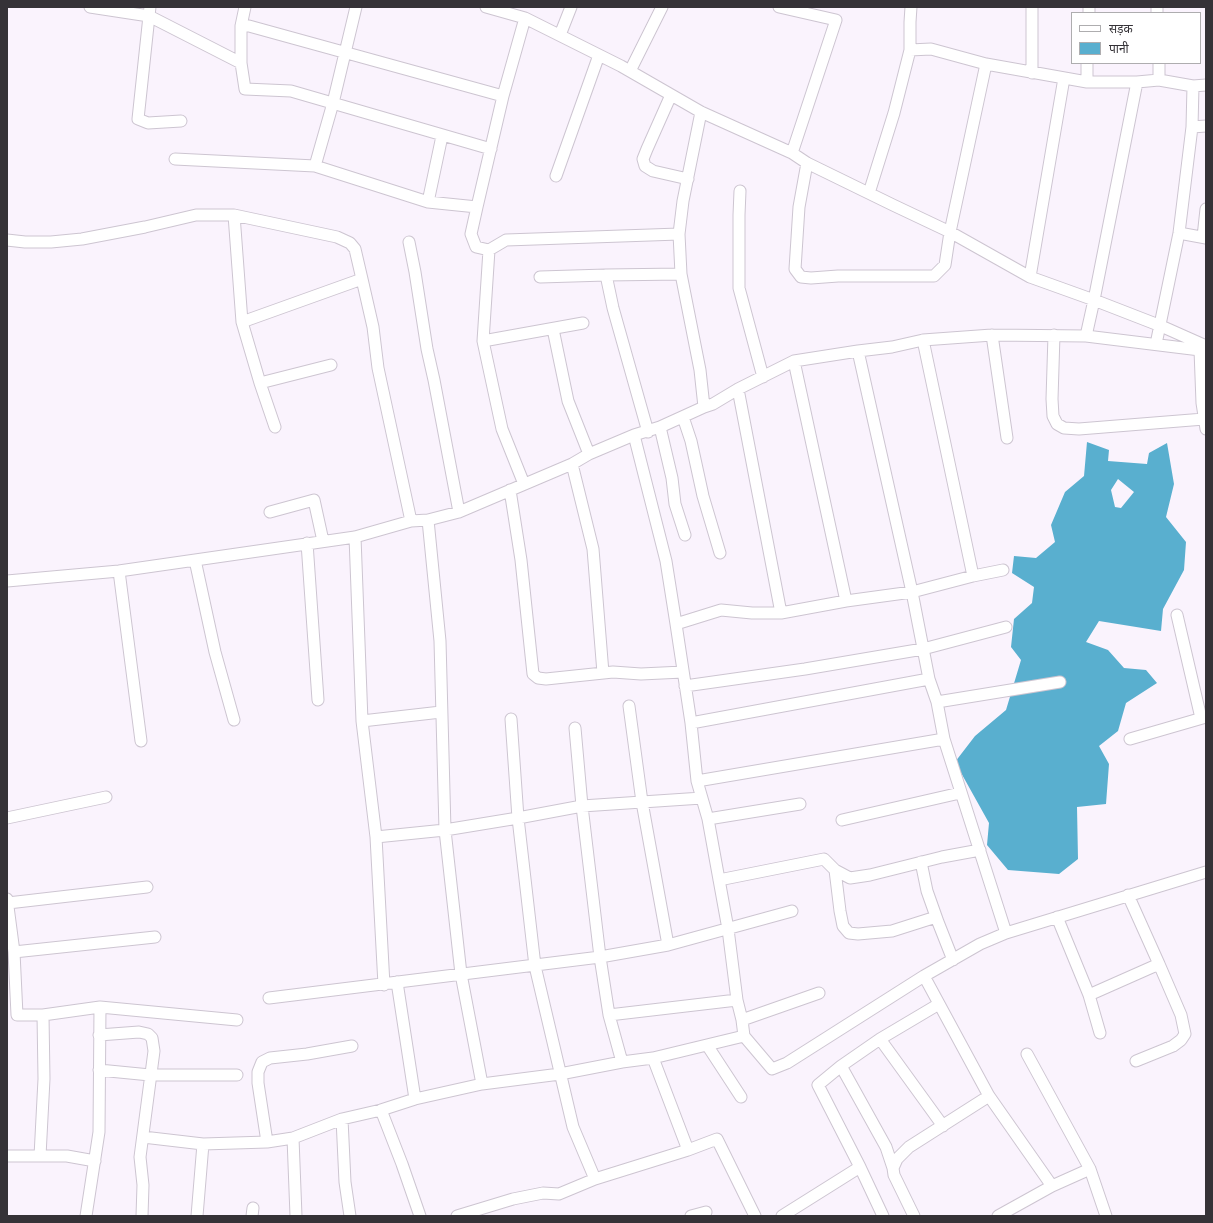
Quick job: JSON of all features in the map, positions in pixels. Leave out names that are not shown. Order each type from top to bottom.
[{"type":"street","points":[[90,7],[149,11],[241,63]]},
{"type":"street","points":[[245,7],[241,26],[241,63],[245,89],[291,91],[491,150]]},
{"type":"street","points":[[315,166],[333,103],[356,7]]},
{"type":"street","points":[[486,7],[525,18],[560,35],[630,71],[701,112],[792,153],[807,163],[950,232],[1030,277],[1160,326],[1204,348]]},
{"type":"street","points":[[560,35],[571,7]]},
{"type":"street","points":[[630,71],[662,7]]},
{"type":"street","points":[[779,7],[801,10],[836,20],[792,153]]},
{"type":"street","points":[[869,193],[894,113],[910,50],[911,7]]},
{"type":"street","points":[[1032,7],[1032,73]]},
{"type":"street","points":[[149,11],[138,119],[148,123],[181,121]]},
{"type":"street","points":[[525,18],[503,96],[471,234],[476,247],[489,250],[506,240],[679,234]]},
{"type":"street","points":[[241,26],[249,26],[503,96]]},
{"type":"street","points":[[910,50],[930,49],[986,64],[1087,82],[1137,82],[1159,80],[1194,86],[1206,85]]},
{"type":"street","points":[[556,176],[599,55]]},
{"type":"street","points":[[807,163],[799,207],[794,269],[801,277],[934,276],[945,265],[950,232],[986,64]]},
{"type":"street","points":[[1087,64],[1087,82]]},
{"type":"street","points":[[1159,64],[1159,80]]},
{"type":"street","points":[[1030,277],[1064,78]]},
{"type":"street","points":[[1086,336],[1137,82]]},
{"type":"street","points":[[1156,344],[1179,233],[1192,127],[1194,86]]},
{"type":"street","points":[[671,95],[643,159],[646,166],[653,171],[688,179]]},
{"type":"street","points":[[701,112],[683,201],[679,234],[681,274],[700,370],[704,407]]},
{"type":"street","points":[[1192,127],[1206,126]]},
{"type":"street","points":[[428,202],[442,136]]},
{"type":"street","points":[[176,159],[315,166],[428,202],[477,207]]},
{"type":"street","points":[[740,191],[738,288],[763,377]]},
{"type":"street","points":[[1179,233],[1204,237],[1206,209]]},
{"type":"street","points":[[7,240],[51,242],[82,239],[196,215],[234,215],[337,237],[350,243],[356,249],[373,328],[378,368],[411,521]]},
{"type":"street","points":[[234,215],[242,322],[275,427]]},
{"type":"street","points":[[409,242],[416,272],[427,349],[459,512]]},
{"type":"street","points":[[489,250],[483,341],[502,429],[524,484]]},
{"type":"street","points":[[540,277],[681,274]]},
{"type":"street","points":[[606,275],[613,308],[648,432]]},
{"type":"street","points":[[242,322],[362,279]]},
{"type":"street","points":[[483,341],[583,324]]},
{"type":"street","points":[[554,328],[568,401],[589,454]]},
{"type":"street","points":[[7,581],[119,571],[356,537],[411,521],[428,520],[459,512],[572,464],[589,454],[648,432],[713,404],[738,389],[794,361],[892,347],[923,340],[992,335],[1086,336],[1204,348]]},
{"type":"street","points":[[992,335],[1007,438]]},
{"type":"street","points":[[1054,335],[1052,399],[1053,416],[1057,424],[1064,428],[1079,429],[1205,424],[1202,403],[1204,348]]},
{"type":"street","points":[[923,340],[973,576]]},
{"type":"street","points":[[858,351],[912,592],[929,679],[937,702],[944,739],[1006,933]]},
{"type":"street","points":[[794,361],[846,601]]},
{"type":"street","points":[[260,383],[331,365]]},
{"type":"street","points":[[738,389],[781,613]]},
{"type":"street","points":[[683,417],[691,441],[703,496],[720,553]]},
{"type":"street","points":[[660,427],[672,478],[675,504],[685,535]]},
{"type":"street","points":[[634,436],[666,561],[686,686],[697,781],[708,818],[728,929],[736,1000],[742,1020],[744,1036],[772,1069],[787,1063],[924,976],[980,944],[1006,933],[1206,872]]},
{"type":"street","points":[[572,464],[592,549],[603,673]]},
{"type":"street","points":[[510,490],[521,560],[533,674],[538,678],[546,679],[613,672],[640,674],[683,672]]},
{"type":"street","points":[[270,512],[314,500],[323,541]]},
{"type":"street","points":[[428,520],[440,641],[445,830],[461,974],[482,1084]]},
{"type":"street","points":[[356,537],[362,721],[376,837],[384,985]]},
{"type":"street","points":[[307,543],[318,700]]},
{"type":"street","points":[[195,560],[215,652],[234,720]]},
{"type":"street","points":[[676,624],[721,610],[752,613],[781,613],[846,601],[912,592],[973,576],[1003,570]]},
{"type":"street","points":[[119,571],[141,741]]},
{"type":"street","points":[[1130,739],[1204,717],[1177,615]]},
{"type":"street","points":[[686,686],[805,669],[923,649],[1006,627]]},
{"type":"street","points":[[691,723],[929,679]]},
{"type":"street","points":[[937,702],[1060,682]]},
{"type":"street","points":[[629,706],[642,802],[668,945]]},
{"type":"street","points":[[362,721],[441,712]]},
{"type":"street","points":[[511,719],[518,818],[535,966],[572,1127],[595,1179]]},
{"type":"street","points":[[575,728],[582,806],[600,958],[609,1015],[622,1062]]},
{"type":"street","points":[[697,781],[944,739]]},
{"type":"street","points":[[842,820],[960,793]]},
{"type":"street","points":[[7,818],[106,797]]},
{"type":"street","points":[[376,837],[445,830],[582,806],[702,798]]},
{"type":"street","points":[[708,818],[800,804]]},
{"type":"street","points":[[719,880],[824,859],[834,870],[850,878],[870,875],[921,862],[980,850]]},
{"type":"street","points":[[921,862],[927,891],[953,960]]},
{"type":"street","points":[[834,870],[843,926],[849,933],[858,934],[892,931],[936,917]]},
{"type":"street","points":[[147,887],[8,901],[14,952],[12,1016],[43,1015],[100,1007],[237,1020]]},
{"type":"street","points":[[1128,895],[1160,964],[1181,1015],[1185,1034],[1181,1040],[1173,1046],[1136,1061]]},
{"type":"street","points":[[269,998],[600,958],[668,945],[792,911]]},
{"type":"street","points":[[1057,917],[1089,995],[1100,1033]]},
{"type":"street","points":[[14,952],[155,937]]},
{"type":"street","points":[[1089,995],[1160,964]]},
{"type":"street","points":[[924,976],[989,1096],[1052,1186]]},
{"type":"street","points":[[397,982],[415,1099]]},
{"type":"street","points":[[742,1020],[819,993]]},
{"type":"street","points":[[609,1015],[736,1000]]},
{"type":"street","points":[[883,1216],[818,1085],[841,1066],[880,1039],[939,1004]]},
{"type":"street","points":[[86,1216],[99,1132],[100,1007]]},
{"type":"street","points":[[40,1156],[44,1079],[43,1015]]},
{"type":"street","points":[[99,1035],[139,1032],[148,1034],[152,1038],[154,1051],[140,1157],[143,1185],[142,1216]]},
{"type":"street","points":[[143,1137],[203,1144],[267,1142],[293,1138],[342,1119],[381,1110],[415,1099],[482,1084],[560,1074],[622,1062],[653,1058],[744,1036]]},
{"type":"street","points":[[880,1039],[942,1126]]},
{"type":"street","points":[[707,1045],[741,1097]]},
{"type":"street","points":[[267,1142],[258,1083],[258,1072],[262,1062],[270,1058],[307,1054],[352,1046]]},
{"type":"street","points":[[1027,1054],[1090,1169],[1106,1216]]},
{"type":"street","points":[[653,1058],[688,1150]]},
{"type":"street","points":[[841,1066],[886,1147],[894,1175],[914,1216]]},
{"type":"street","points":[[99,1070],[150,1075],[237,1075]]},
{"type":"street","points":[[893,1168],[897,1159],[909,1147],[989,1096]]},
{"type":"street","points":[[381,1110],[420,1216]]},
{"type":"street","points":[[342,1119],[344,1182],[350,1216]]},
{"type":"street","points":[[293,1138],[296,1216]]},
{"type":"street","points":[[457,1216],[513,1199],[543,1193],[559,1194],[595,1179],[688,1150],[717,1138],[755,1216]]},
{"type":"street","points":[[197,1216],[203,1144]]},
{"type":"street","points":[[7,1156],[67,1156],[95,1160]]},
{"type":"street","points":[[782,1216],[860,1167]]},
{"type":"street","points":[[998,1216],[1052,1186],[1090,1169]]},
{"type":"street","points":[[691,1216],[706,1212]]},
{"type":"water","points":[[1087,442],[1109,450],[1108,461],[1147,464],[1149,453],[1167,443],[1174,484],[1166,517],[1186,542],[1184,570],[1163,609],[1161,631],[1099,621],[1086,642],[1108,650],[1124,668],[1146,670],[1157,683],[1126,703],[1118,731],[1099,746],[1109,764],[1106,804],[1077,807],[1078,859],[1059,874],[1008,870],[987,845],[989,823],[955,762],[975,736],[1006,710],[1021,660],[1011,647],[1014,619],[1032,603],[1034,587],[1012,573],[1014,556],[1036,558],[1055,542],[1051,525],[1065,492],[1084,476]],"holes":[[[1118,479],[1134,492],[1121,508],[1115,507],[1111,490]]]}]
